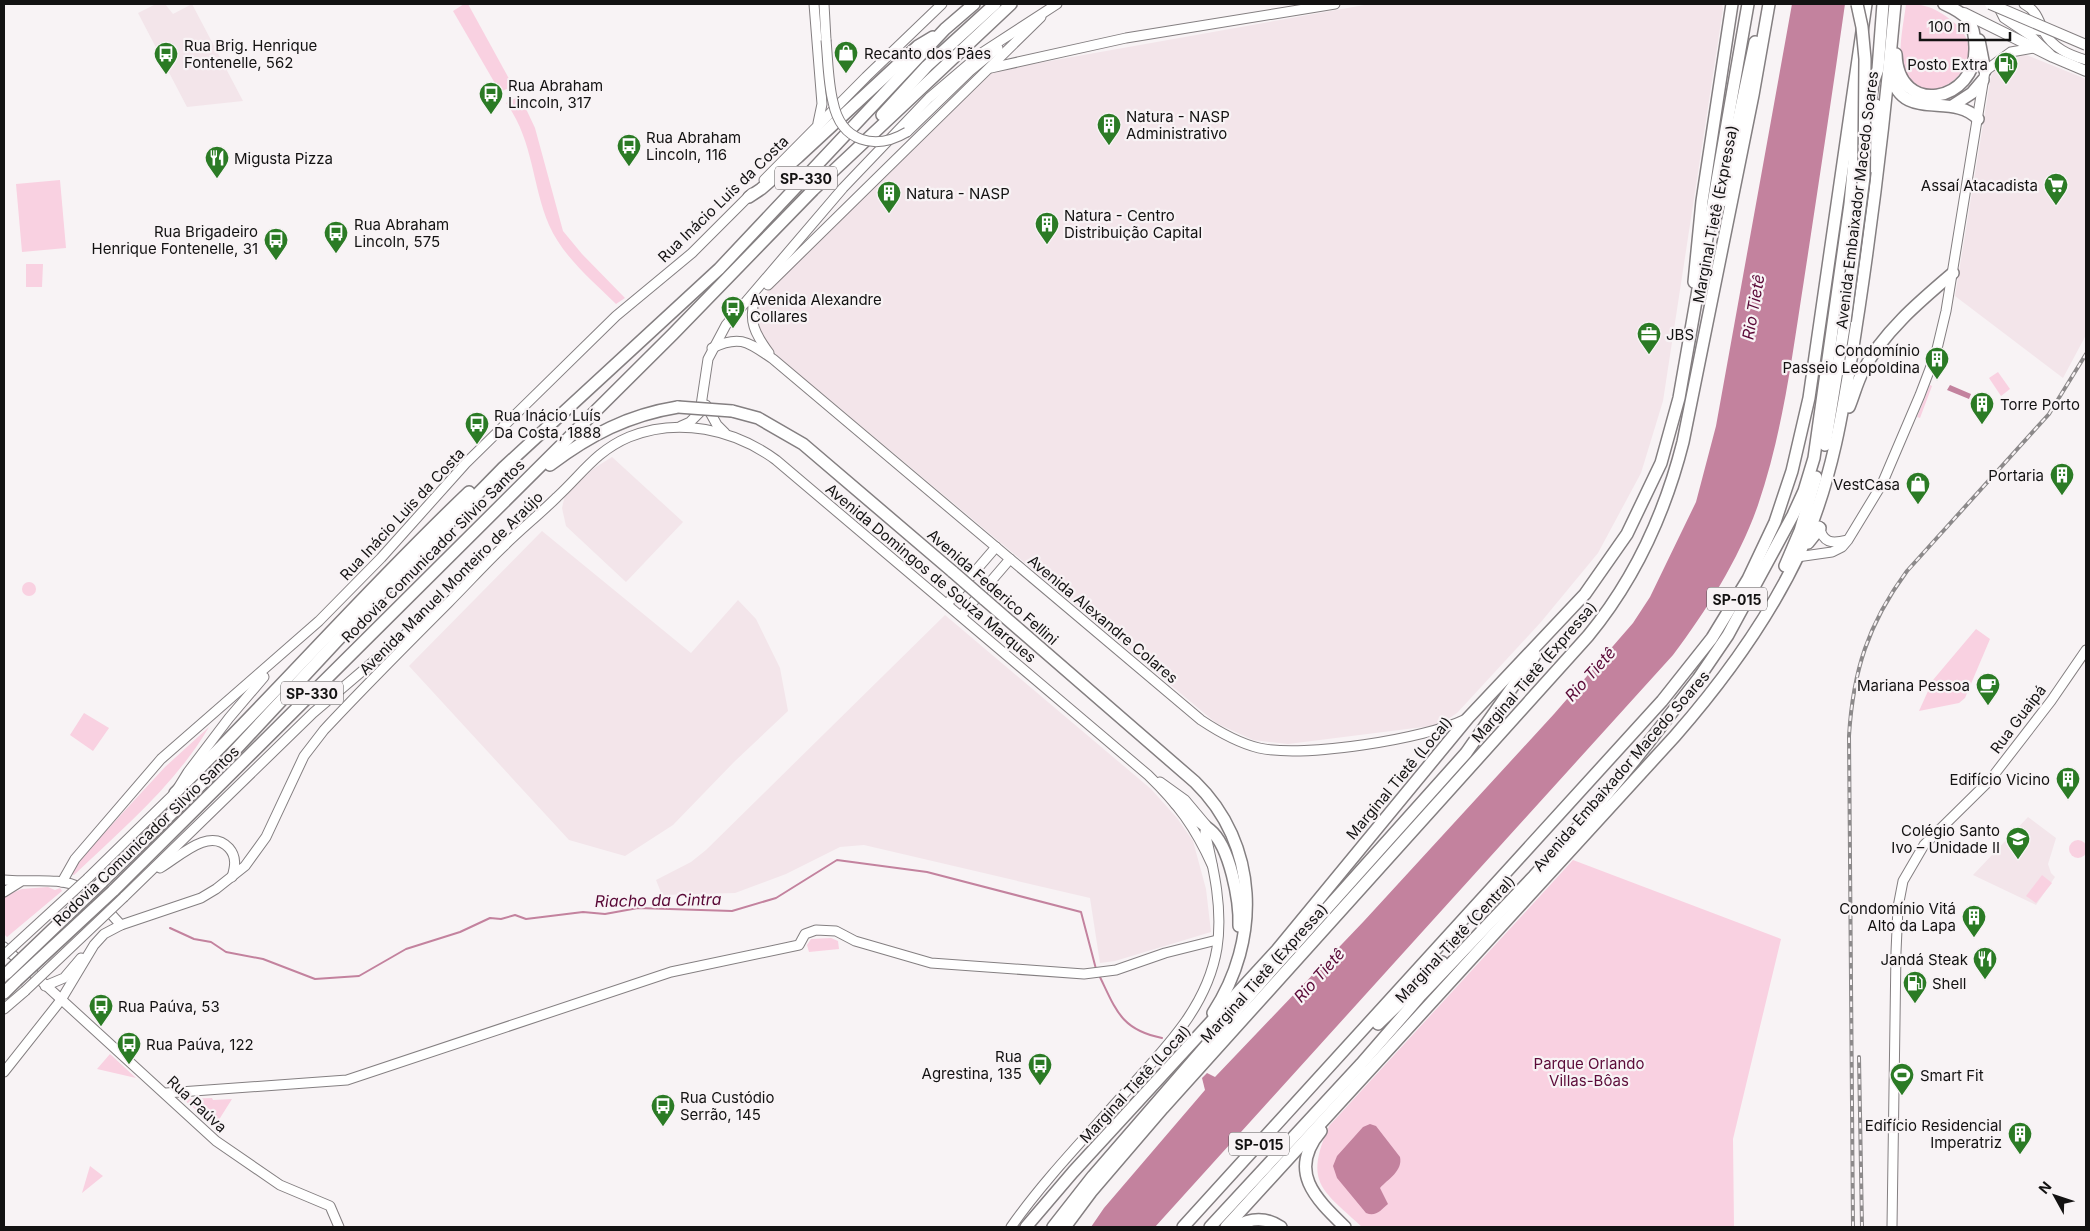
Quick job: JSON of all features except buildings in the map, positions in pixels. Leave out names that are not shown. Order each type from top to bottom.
[{"type":"highway","name":"Rodovia Comunicador Silvio Santos","points":[[4,993],[7,976],[226,760],[403,570],[503,468],[719,269],[945,29],[974,4]]},
{"type":"highway","points":[[813,190],[927,66],[995,4]]},
{"type":"highway","name":"Rodovia Comunicador Silvio Santos","points":[[7,976],[113,891],[673,334],[813,190],[1011,4]]},
{"type":"highway","points":[[1697,300],[1694,283],[1702,201],[1732,4]]},
{"type":"highway","points":[[1741,44],[1742,4]]},
{"type":"highway","points":[[1697,300],[1748,4]]},
{"type":"highway","points":[[1706,253],[1717,220],[1744,88],[1765,4]]},
{"type":"highway","name":"Marginal Tietê (Expressa)","points":[[1066,1227],[1091,1192],[1163,1108],[1588,636],[1615,601],[1636,565],[1668,495],[1683,442],[1754,95],[1769,4]]},
{"type":"highway","points":[[1735,663],[1740,647],[1775,588],[1810,515],[1826,438],[1845,321],[1864,177],[1865,59],[1862,27],[1857,4]]},
{"type":"highway","name":"SP-015","points":[[1183,1227],[1679,681],[1712,638],[1748,579],[1784,498],[1805,418],[1866,4]]},
{"type":"highway","points":[[1891,4],[1898,72],[1908,87],[1924,96],[1932,96],[1950,91],[1968,75],[1974,65],[1973,30]]},
{"type":"highway","name":"Avenida Embaixador Macedo Soares","points":[[1226,1227],[1649,766],[1706,701],[1735,663],[1767,614],[1799,554],[1810,515],[1826,483],[1843,414],[1874,205],[1884,68],[1891,4]]},
{"type":"highway","points":[[1944,4],[1964,13],[1981,45],[1984,76],[1972,93],[1952,106]]},
{"type":"highway","points":[[749,197],[761,190],[798,157],[918,46],[945,29]]},
{"type":"highway","points":[[1846,234],[1861,80],[1857,68]]},
{"type":"highway","points":[[1884,68],[1896,88],[1908,100],[1923,105],[1964,108],[1978,119]]},
{"type":"highway","name":"Marginal Tietê (Central)","points":[[1210,1227],[1598,805],[1698,679],[1728,635],[1793,515],[1807,482],[1819,437],[1832,325],[1846,234],[1851,225],[1873,83],[1884,68]]},
{"type":"highway","points":[[1843,414],[1849,406],[1862,372],[1876,349],[1929,294],[1953,273]]},
{"type":"highway","name":"Marginal Tietê (Local)","points":[[1027,1226],[1073,1172],[1277,950],[1468,718],[1552,631],[1585,594],[1611,560],[1652,484],[1675,413],[1697,300]]},
{"type":"highway","points":[[1748,579],[1774,539],[1802,481],[1809,455],[1832,325]]},
{"type":"highway","name":"Avenida Federico Fellini","points":[[511,495],[561,457],[608,428],[644,413],[678,406],[732,411],[758,418],[802,444],[1195,782],[1222,815],[1242,860],[1247,885],[1247,924],[1239,961],[1229,986],[1197,1037]]},
{"type":"highway","points":[[175,793],[284,684],[384,574],[481,480],[503,468]]},
{"type":"highway","points":[[1728,635],[1741,623],[1795,527],[1810,515]]},
{"type":"highway","points":[[1799,554],[1820,528]]},
{"type":"highway","points":[[1053,1227],[1131,1132],[1270,972],[1466,753],[1552,631]]},
{"type":"highway","points":[[1176,803],[1211,831],[1227,861],[1238,900],[1239,930],[1229,986]]},
{"type":"highway","points":[[1335,1061],[1347,1054],[1460,944],[1474,938]]},
{"type":"highway","points":[[1361,1064],[1375,1055],[1467,956],[1482,947]]},
{"type":"highway","points":[[1175,1063],[1192,1051],[1248,992],[1270,972]]},
{"type":"highway","points":[[1345,1227],[1315,1197],[1308,1181],[1305,1166],[1311,1143],[1342,1106],[1350,1091]]},
{"type":"highway","points":[[1131,1132],[1147,1118],[1163,1108]]},
{"type":"highway","points":[[1235,1227],[1249,1221],[1262,1219],[1281,1227]]},
{"type":"main road","points":[[814,4],[822,104],[818,124]]},
{"type":"main road","points":[[824,4],[832,102],[845,128],[854,136],[867,142],[888,141],[907,132],[970,71],[1022,26]]},
{"type":"main road","points":[[931,15],[935,4]]},
{"type":"main road","name":"Rua Inácio Luis da Costa","points":[[62,882],[75,860],[161,760],[274,663],[362,578],[455,474],[616,316],[692,253],[749,197],[818,124],[942,4]]},
{"type":"main road","points":[[678,428],[696,417],[703,406],[706,368],[712,348],[726,325],[843,188],[929,98],[983,52],[1057,4]]},
{"type":"main road","points":[[988,68],[1022,59],[1126,38],[1335,4]]},
{"type":"main road","points":[[1990,4],[2086,45]]},
{"type":"main road","points":[[1997,4],[2004,18],[2038,42],[2053,57]]},
{"type":"main road","points":[[2024,4],[2035,12],[2044,32],[2061,50],[2086,60]]},
{"type":"main road","points":[[719,336],[755,298],[1048,10]]},
{"type":"main road","points":[[1964,13],[2034,48],[2086,71]]},
{"type":"main road","points":[[2016,27],[2044,32]]},
{"type":"main road","points":[[1799,554],[1832,552],[1842,547],[1882,484],[1920,395],[1941,335],[1953,273],[1984,76],[2011,52],[2034,48]]},
{"type":"main road","points":[[1009,49],[1022,59]]},
{"type":"main road","name":"Avenida Alexandre Colares","points":[[755,298],[751,319],[754,329],[773,359]]},
{"type":"main road","name":"Avenida Alexandre Colares","points":[[712,348],[726,341],[743,341],[773,359],[1201,720],[1240,742],[1283,752],[1334,748],[1432,732],[1468,718]]},
{"type":"main road","points":[[704,397],[710,415],[726,434]]},
{"type":"main road","name":"Avenida Domingos de Souza Marques","points":[[678,428],[691,427],[726,434],[751,444],[776,460],[1148,775],[1176,803],[1189,820],[1212,865]]},
{"type":"main road","name":"Avenida Manuel Monteiro de Araújo","points":[[94,945],[104,934],[121,924],[194,900],[216,890],[245,866],[262,845],[311,745],[504,546],[559,496],[595,458],[612,445],[642,433],[678,428]]},
{"type":"main road","points":[[1810,515],[1820,528],[1821,536],[1830,542],[1848,540]]},
{"type":"main road","points":[[947,604],[996,547]]},
{"type":"main road","points":[[960,616],[1010,559]]},
{"type":"main road","points":[[4,1009],[150,874],[313,713],[414,625],[463,588]]},
{"type":"main road","name":"Rua Guaipá","points":[[1892,1227],[1896,937],[1898,906],[1903,881],[1924,845],[1990,780],[2086,650]]},
{"type":"main road","points":[[4,955],[88,878],[175,793],[188,772],[274,663]]},
{"type":"main road","name":"Avenida Domingos de Souza Marques","points":[[1011,1227],[1060,1165],[1181,1030],[1204,993],[1211,972],[1218,940],[1219,918],[1218,890],[1205,832],[1207,828],[1198,813],[1185,800],[1148,775]]},
{"type":"main road","points":[[150,874],[201,843],[212,840],[223,843],[232,852],[235,865],[232,877]]},
{"type":"main road","points":[[4,880],[62,882],[86,891],[121,924]]},
{"type":"main road","points":[[4,892],[20,882]]},
{"type":"main road","points":[[166,1093],[347,1080],[672,972],[799,945],[805,934],[816,930],[836,931],[855,941],[931,963],[1084,974],[1102,973],[1218,940]]},
{"type":"main road","points":[[47,1017],[51,1002],[45,986],[64,978],[94,945]]},
{"type":"main road","points":[[4,1072],[61,1000],[94,945]]},
{"type":"main road","name":"Rua Paúva","points":[[4,947],[45,986],[166,1093],[216,1141],[280,1185],[330,1206],[339,1227]]},
{"type":"shaded area","points":[[156,4],[165,4],[173,14],[192,4],[243,101],[187,107],[138,13]]},
{"type":"shaded area","points":[[1370,4],[1722,4],[1723,9],[1663,401],[1641,473],[1598,553],[1541,622],[1457,713],[1439,725],[1288,744],[1253,740],[1216,723],[762,343],[754,324],[756,303],[988,72]]},
{"type":"shaded area","points":[[2024,54],[2086,79],[2086,335],[2063,378],[1955,296],[1991,76],[1998,66],[2010,56]]},
{"type":"shaded area","points":[[612,457],[683,522],[626,582],[566,526],[562,508],[565,495],[593,469]]},
{"type":"shaded area","points":[[542,531],[691,653],[738,600],[756,619],[780,668],[788,711],[734,762],[673,825],[625,856],[569,840],[409,666]]},
{"type":"shaded area","points":[[945,615],[1151,789],[1177,818],[1193,841],[1206,889],[1211,932],[1115,961],[1100,963],[1090,898],[864,845],[840,847],[786,874],[735,893],[662,895],[656,880],[691,862],[706,850]]},
{"type":"shaded area","name":"Colégio Santo Ivo – Unidade II","points":[[2028,817],[2056,838],[2048,864],[2051,873],[2055,877],[2036,905],[1973,875]]},
{"type":"green space","points":[[464,4],[468,4],[513,86],[500,92],[453,11]]},
{"type":"green space","points":[[1906,4],[1925,6],[1940,12],[1951,20],[1965,35],[1969,51],[1965,66],[1956,79],[1943,87],[1928,90],[1915,85],[1904,72],[1901,48]]},
{"type":"green space","points":[[520,96],[535,128],[563,231],[582,254],[625,298],[616,304],[570,258],[549,225],[543,210],[522,132],[506,103]]},
{"type":"green space","points":[[60,180],[66,248],[22,252],[16,184]]},
{"type":"green space","points":[[26,264],[43,264],[42,287],[26,287]]},
{"type":"green space","points":[[1998,372],[2010,389],[2001,396],[1989,378]]},
{"type":"green space","points":[[1930,385],[1932,386],[1920,418],[1917,417]]},
{"type":"green space","points":[[29,582],[34,584],[36,589],[34,594],[29,596],[24,594],[22,589],[24,584]]},
{"type":"green space","points":[[1976,629],[1990,639],[1965,698],[1959,703],[1919,711],[1933,680]]},
{"type":"green space","points":[[84,713],[109,728],[93,751],[70,735]]},
{"type":"green space","points":[[209,727],[180,768],[147,806],[74,875],[70,873],[165,767]]},
{"type":"green space","points":[[2078,840],[2084,843],[2087,849],[2084,855],[2078,858],[2072,855],[2069,849],[2072,843]]},
{"type":"green space","name":"Parque Orlando Villas-Bôas","points":[[1573,860],[1781,939],[1733,1139],[1734,1227],[1362,1227],[1336,1203],[1321,1184],[1318,1173],[1318,1160],[1329,1126]]},
{"type":"green space","points":[[2042,875],[2052,883],[2036,903],[2026,896]]},
{"type":"green space","points":[[48,887],[55,890],[60,888],[62,891],[7,937],[4,934],[4,896],[22,889]]},
{"type":"green space","points":[[831,938],[838,941],[839,949],[809,952],[807,945],[811,939]]},
{"type":"green space","points":[[110,1054],[136,1078],[97,1069]]},
{"type":"green space","points":[[212,1098],[213,1100],[232,1099],[215,1126],[183,1099]]},
{"type":"green space","points":[[90,1166],[103,1176],[82,1193]]},
{"type":"water","name":"Rio Tietê","points":[[1792,4],[1845,4],[1786,394],[1767,477],[1750,525],[1732,564],[1698,620],[1673,655],[1155,1227],[1091,1227],[1104,1208],[1205,1090],[1202,1078],[1207,1073],[1215,1077],[1364,921],[1554,714],[1633,623],[1650,597],[1696,502],[1716,426]]},
{"type":"water","points":[[1950,385],[1971,394],[1969,399],[1947,390]]},
{"type":"water","points":[[1370,1124],[1376,1126],[1400,1157],[1397,1171],[1380,1188],[1388,1204],[1373,1214],[1366,1213],[1337,1178],[1333,1166],[1337,1156],[1363,1127]]},
{"type":"waterway","name":"Riacho da Cintra","points":[[170,928],[194,939],[211,942],[226,952],[263,959],[315,979],[359,976],[406,949],[460,932],[490,918],[501,919],[515,915],[526,919],[583,912],[605,914],[638,908],[732,911],[776,898],[837,860],[927,872],[1081,912],[1096,969]]},
{"type":"waterway","name":"Riacho da Cintra","points":[[1099,975],[1122,1017],[1137,1030],[1162,1038]]},
{"type":"railway","points":[[1853,1227],[1849,736],[1854,690],[1859,669],[1865,649],[1882,610],[1907,571],[2049,414],[2086,354]]},
{"type":"railway","points":[[1859,1057],[1862,1227]]},
{"type":"place","name":"Recanto dos Pães","points":[[846,74]]},
{"type":"place","name":"Rua Brig. Henrique Fontenelle, 562","points":[[166,75]]},
{"type":"place","name":"Posto Extra","points":[[2006,85]]},
{"type":"place","name":"Rua Abraham Lincoln, 317","points":[[491,115]]},
{"type":"place","name":"Natura - NASP Administrativo","points":[[1109,146]]},
{"type":"place","name":"Rua Abraham Lincoln, 116","points":[[629,167]]},
{"type":"place","name":"Migusta Pizza","points":[[217,179]]},
{"type":"place","name":"Assaí Atacadista","points":[[2056,206]]},
{"type":"place","name":"Natura - NASP","points":[[889,214]]},
{"type":"place","name":"Natura - Centro Distribuição Capital","points":[[1047,245]]},
{"type":"place","name":"Rua Abraham Lincoln, 575","points":[[336,254]]},
{"type":"place","name":"Rua Brigadeiro Henrique Fontenelle, 31","points":[[276,261]]},
{"type":"place","name":"Avenida Alexandre Collares","points":[[733,329]]},
{"type":"place","name":"JBS","points":[[1649,355]]},
{"type":"place","name":"Condomínio Passeio Leopoldina","points":[[1937,380]]},
{"type":"place","name":"Torre Porto","points":[[1982,425]]},
{"type":"place","name":"Rua Inácio Luís Da Costa, 1888","points":[[477,445]]},
{"type":"place","name":"Portaria","points":[[2062,496]]},
{"type":"place","name":"VestCasa","points":[[1918,505]]},
{"type":"place","name":"Mariana Pessoa","points":[[1988,706]]},
{"type":"place","name":"Edifício Vicino","points":[[2068,800]]},
{"type":"place","name":"Colégio Santo Ivo – Unidade II","points":[[2018,860]]},
{"type":"place","name":"Condomínio Vitá Alto da Lapa","points":[[1974,938]]},
{"type":"place","name":"Jandá Steak","points":[[1985,980]]},
{"type":"place","name":"Shell","points":[[1915,1004]]},
{"type":"place","name":"Rua Paúva, 53","points":[[101,1027]]},
{"type":"place","name":"Rua Paúva, 122","points":[[129,1065]]},
{"type":"place","name":"Rua Agrestina, 135","points":[[1040,1086]]},
{"type":"place","name":"Smart Fit","points":[[1902,1096]]},
{"type":"place","name":"Rua Custódio Serrão, 145","points":[[663,1127]]},
{"type":"place","name":"Edifício Residencial Imperatriz","points":[[2020,1155]]}]
